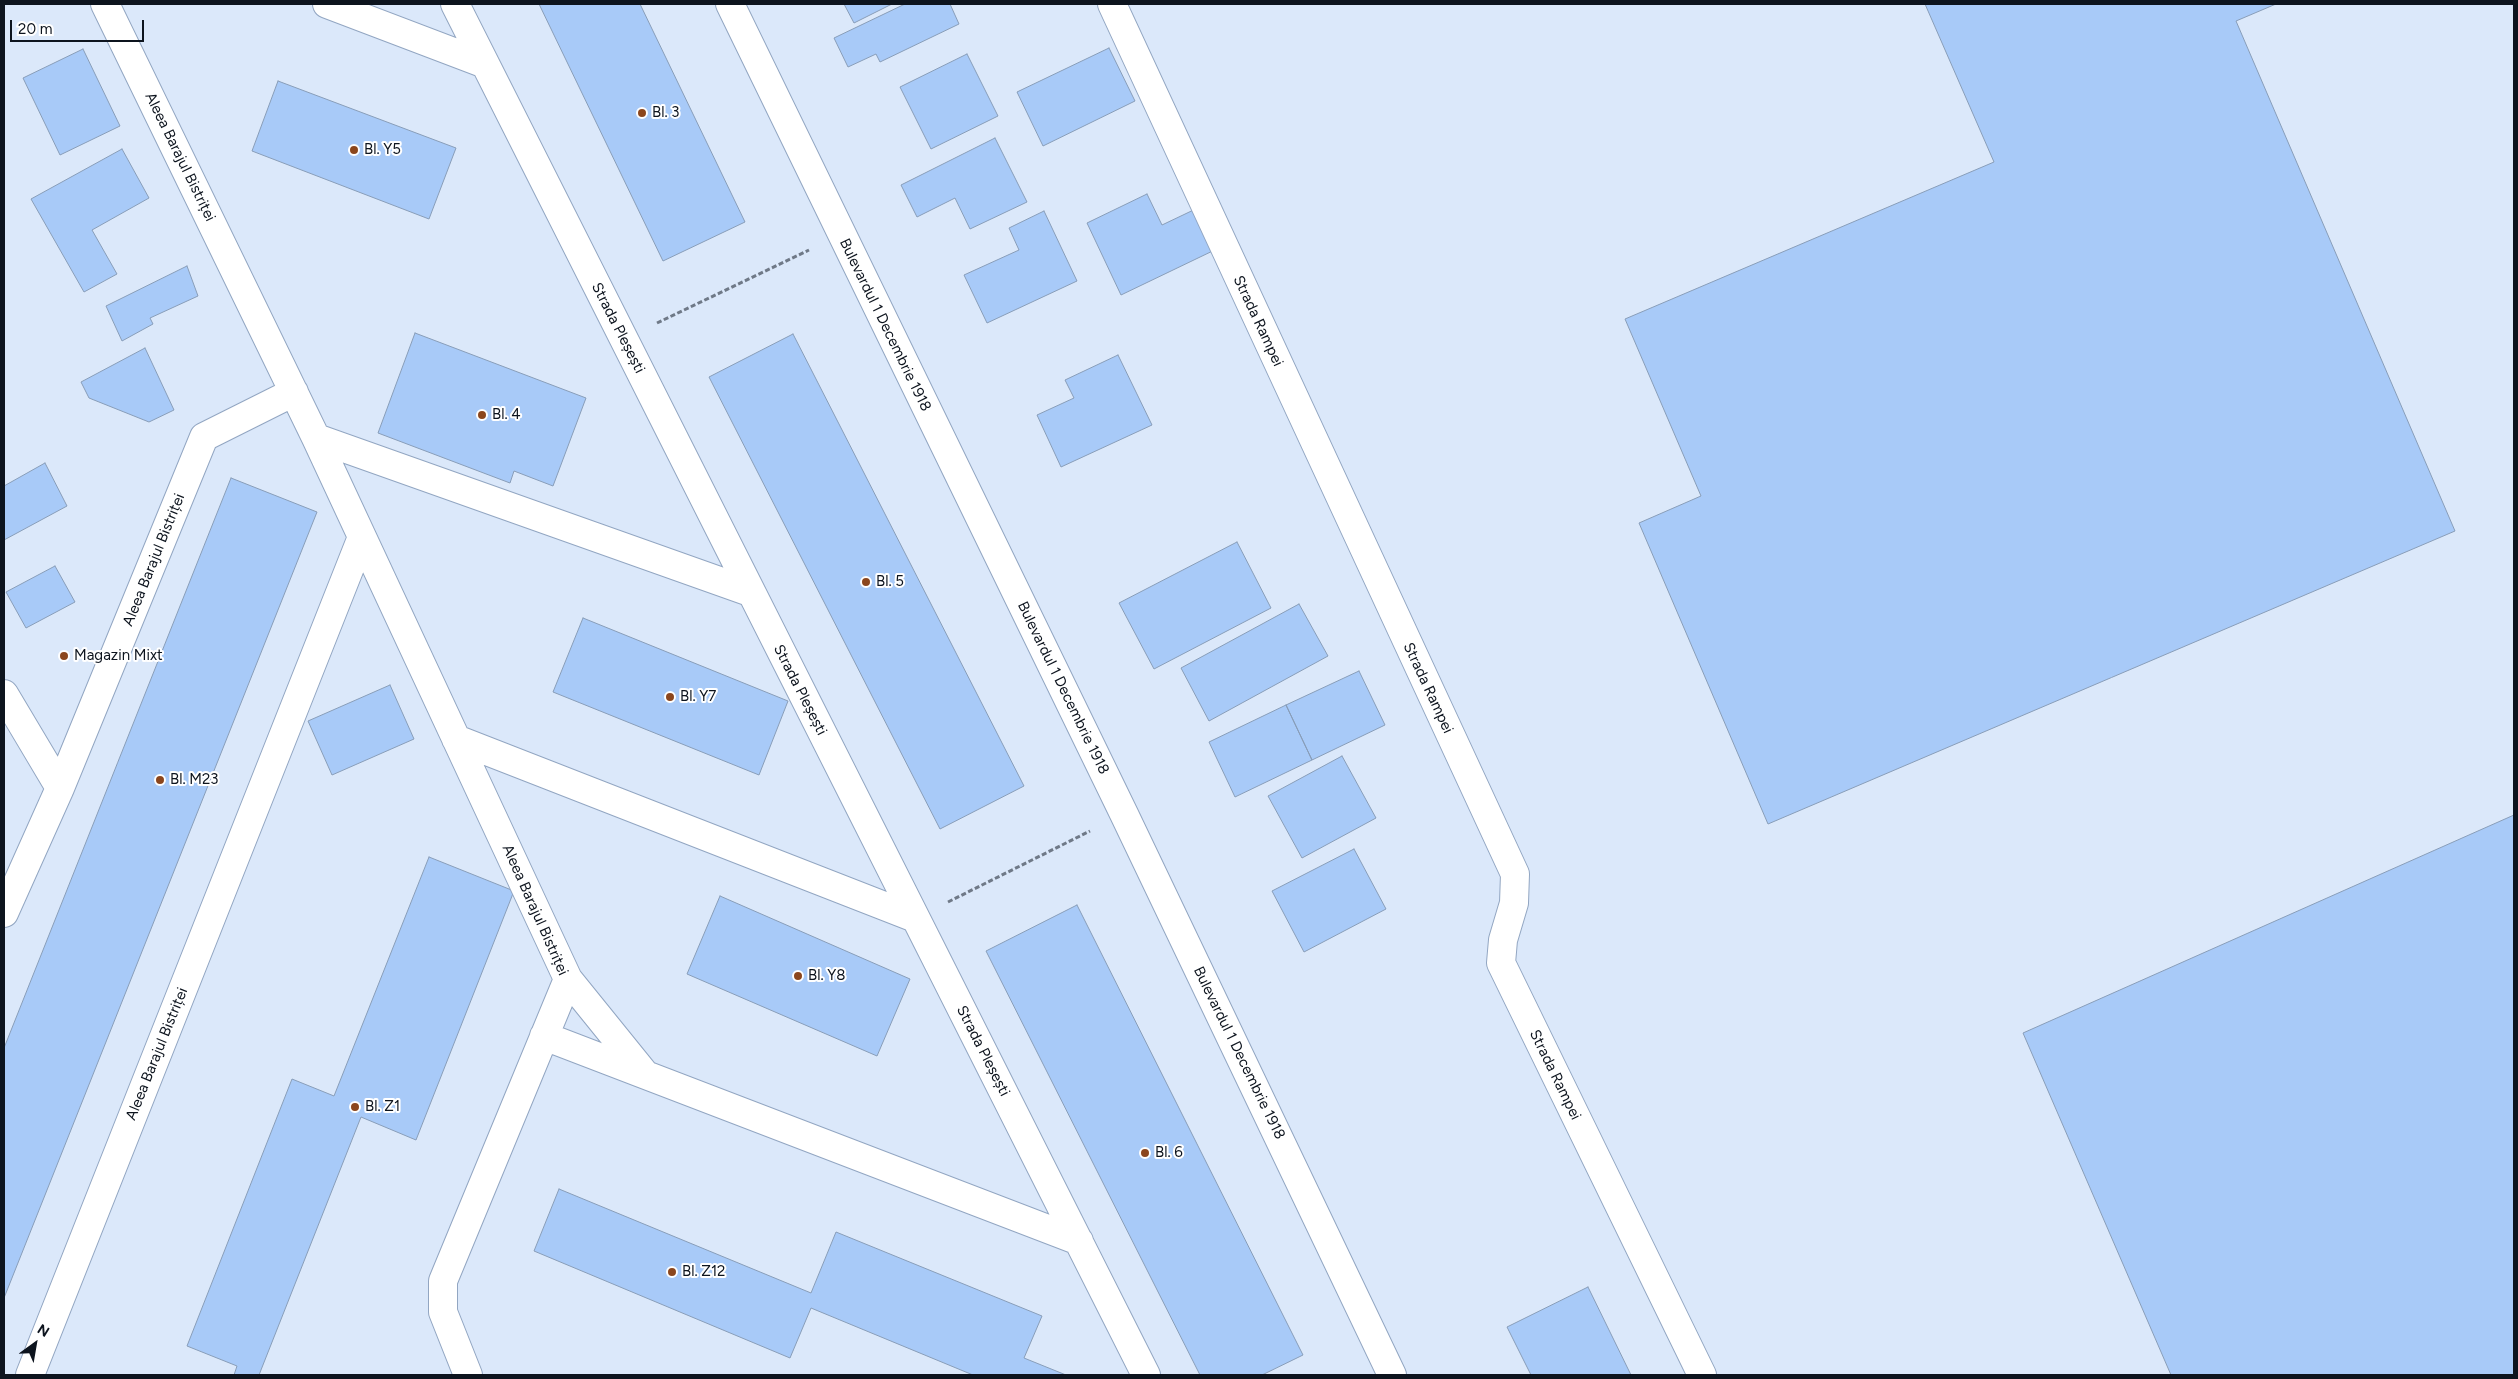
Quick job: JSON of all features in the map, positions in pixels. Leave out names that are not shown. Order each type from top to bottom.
[{"type":"street","name":"Aleea Barajul Bistriței","points":[[105,4],[316,438],[568,979],[452,1255],[443,1281],[443,1312],[468,1375]]},
{"type":"street","points":[[327,4],[485,64]]},
{"type":"street","name":"Strada Pleșești","points":[[455,4],[1146,1375]]},
{"type":"street","name":"Bulevardul 1 Decembrie 1918","points":[[730,4],[1124,814],[1392,1375]]},
{"type":"street","name":"Strada Rampei","points":[[1112,4],[1515,874],[1514,904],[1503,940],[1501,963],[1702,1375]]},
{"type":"street","name":"Aleea Barajul Bistriței","points":[[4,913],[60,788],[204,437],[294,392]]},
{"type":"street","points":[[316,438],[750,592]]},
{"type":"street","name":"Aleea Barajul Bistriței","points":[[30,1375],[362,537]]},
{"type":"street","points":[[4,694],[60,788]]},
{"type":"street","points":[[456,739],[915,918]]},
{"type":"street","points":[[568,979],[644,1073]]},
{"type":"street","points":[[544,1036],[1079,1241]]},
{"type":"path","points":[[624,338],[841,235]]},
{"type":"path","points":[[915,918],[1124,814]]},
{"type":"building","name":"Bl. 3","points":[[539,4],[640,4],[745,222],[663,261]]},
{"type":"building","points":[[844,4],[892,4],[854,23]]},
{"type":"building","points":[[905,4],[950,4],[959,24],[880,62],[876,54],[848,67],[834,38]]},
{"type":"building","points":[[1925,4],[2276,4],[2236,21],[2455,531],[1768,824],[1639,523],[1701,496],[1625,319],[1994,162]]},
{"type":"building","points":[[1109,48],[1135,101],[1043,146],[1017,92]]},
{"type":"building","points":[[83,49],[120,126],[60,155],[23,78]]},
{"type":"building","points":[[967,54],[998,116],[931,149],[900,87]]},
{"type":"building","name":"Bl. Y5","points":[[278,81],[456,148],[429,219],[252,151]]},
{"type":"building","points":[[995,138],[1027,202],[970,229],[955,198],[917,217],[901,185]]},
{"type":"building","points":[[122,149],[149,198],[92,230],[117,274],[84,292],[31,199]]},
{"type":"building","points":[[1147,194],[1162,225],[1204,205],[1223,246],[1121,295],[1087,223]]},
{"type":"building","points":[[1044,211],[1077,281],[987,323],[964,275],[1019,250],[1009,228]]},
{"type":"building","points":[[187,266],[198,296],[150,318],[153,324],[122,341],[106,306]]},
{"type":"building","name":"Bl. 4","points":[[415,333],[586,398],[553,486],[514,471],[510,483],[378,433]]},
{"type":"building","name":"Bl. 5","points":[[793,334],[1024,786],[940,829],[709,377]]},
{"type":"building","points":[[145,348],[174,410],[149,422],[89,398],[81,382]]},
{"type":"building","points":[[1118,355],[1152,425],[1061,467],[1037,415],[1074,398],[1065,380]]},
{"type":"building","points":[[45,463],[67,506],[4,540],[4,486]]},
{"type":"building","name":"Bl. M23","points":[[231,478],[317,512],[4,1298],[4,1048]]},
{"type":"building","points":[[1237,542],[1271,608],[1154,669],[1119,603]]},
{"type":"building","points":[[55,566],[75,602],[26,628],[6,592]]},
{"type":"building","points":[[1299,604],[1328,656],[1209,721],[1181,668]]},
{"type":"building","name":"Bl. Y7","points":[[583,618],[788,701],[759,775],[553,692]]},
{"type":"building","points":[[1359,671],[1385,725],[1312,760],[1286,705]]},
{"type":"building","points":[[390,685],[414,739],[332,775],[308,721]]},
{"type":"building","points":[[1286,705],[1312,760],[1235,797],[1209,742]]},
{"type":"building","points":[[1342,756],[1376,818],[1302,858],[1268,796]]},
{"type":"building","points":[[2514,815],[2514,1375],[2171,1375],[2023,1033]]},
{"type":"building","points":[[1354,849],[1386,909],[1304,952],[1272,891]]},
{"type":"building","name":"Bl. Z1","points":[[429,857],[514,891],[416,1140],[361,1117],[259,1375],[234,1375],[237,1366],[187,1346],[292,1079],[334,1096]]},
{"type":"building","name":"Bl. Y8","points":[[720,896],[910,979],[877,1056],[687,974]]},
{"type":"building","name":"Bl. 6","points":[[1077,905],[1303,1355],[1262,1375],[1200,1375],[986,951]]},
{"type":"building","name":"Bl. Z12","points":[[559,1189],[811,1293],[836,1232],[1042,1316],[1024,1358],[1066,1375],[973,1375],[811,1308],[790,1358],[534,1251]]},
{"type":"building","points":[[1588,1287],[1631,1375],[1531,1375],[1507,1327]]},
{"type":"place","name":"Bl. 3","points":[[642,113]]},
{"type":"place","name":"Bl. Y5","points":[[354,150]]},
{"type":"place","name":"Bl. 4","points":[[482,415]]},
{"type":"place","name":"Bl. 5","points":[[866,582]]},
{"type":"place","name":"Magazin Mixt","points":[[64,656]]},
{"type":"place","name":"Bl. Y7","points":[[670,697]]},
{"type":"place","name":"Bl. M23","points":[[160,780]]},
{"type":"place","name":"Bl. Y8","points":[[798,976]]},
{"type":"place","name":"Bl. Z1","points":[[355,1107]]},
{"type":"place","name":"Bl. 6","points":[[1145,1153]]},
{"type":"place","name":"Bl. Z12","points":[[672,1272]]}]
